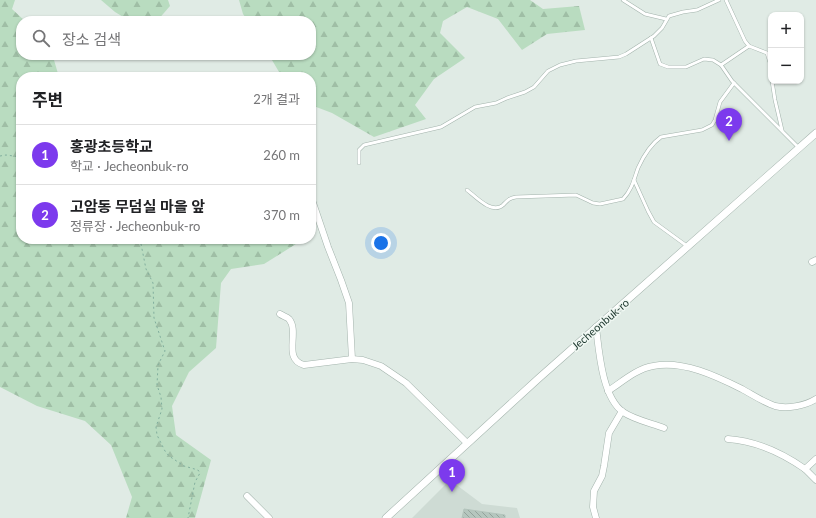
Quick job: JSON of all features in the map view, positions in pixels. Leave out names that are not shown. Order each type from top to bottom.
[{"type":"street","name":"Jecheonbuk-ro","points":[[386,518],[596,327],[816,133]]},
{"type":"street","points":[[316,210],[349,304],[352,359]]},
{"type":"street","points":[[280,314],[288,318],[291,323],[293,354],[298,364],[304,365],[352,359],[363,360],[381,366],[406,383],[467,443]]},
{"type":"street","points":[[596,327],[601,368],[608,391],[622,411],[631,416],[664,428]]},
{"type":"street","points":[[608,391],[632,375],[652,366],[671,364],[685,366],[703,372],[742,389],[774,406],[783,407],[813,401],[816,408]]},
{"type":"street","points":[[596,518],[594,491],[602,476],[609,433],[622,411]]},
{"type":"street","points":[[728,439],[752,442],[764,446],[796,463],[805,469],[816,480]]},
{"type":"street","points":[[805,469],[816,459]]},
{"type":"street","points":[[247,496],[269,518]]},
{"type":"lane","points":[[623,0],[645,14],[666,19]]},
{"type":"lane","points":[[359,162],[359,150],[364,145],[440,127],[474,107],[496,103],[525,92],[534,87],[548,71],[560,66],[576,61],[626,54],[651,38],[662,28],[669,16],[697,10],[719,0]]},
{"type":"lane","points":[[726,0],[742,36],[749,46],[767,53],[768,56]]},
{"type":"lane","points":[[651,38],[660,64],[668,67],[686,67],[704,59],[713,60],[721,65],[734,83],[800,148]]},
{"type":"lane","points":[[721,65],[749,46]]},
{"type":"lane","points":[[467,190],[488,206],[493,208],[502,206],[510,197],[576,195],[600,204],[623,199],[627,196],[638,167],[656,140],[661,137],[702,130],[712,125],[720,102],[734,83]]},
{"type":"lane","points":[[772,84],[782,131]]},
{"type":"lane","points":[[634,180],[654,222],[687,246]]},
{"type":"path","points":[[0,156],[16,156]]},
{"type":"path","points":[[141,244],[146,269],[153,283],[154,318],[164,351],[158,366],[158,385],[162,409],[156,427],[157,435],[169,456],[184,466],[198,470],[200,474],[195,482],[188,518]]},
{"type":"shaded area","points":[[450,480],[482,504],[517,508],[520,518],[412,518]]},
{"type":"green space","points":[[0,0],[15,0],[12,9],[20,16],[16,16],[16,60],[54,60],[58,72],[16,72],[16,244],[296,244],[264,264],[231,269],[221,283],[216,348],[189,372],[172,406],[176,435],[211,460],[195,518],[126,518],[132,497],[111,445],[85,421],[37,406],[0,387]]},
{"type":"green space","points":[[101,0],[168,0],[170,6],[161,16],[122,16]]},
{"type":"green space","points":[[239,0],[530,0],[543,9],[579,6],[585,30],[547,34],[522,50],[498,19],[467,7],[443,21],[440,33],[465,58],[434,79],[415,105],[426,119],[374,137],[332,113],[316,107],[316,72],[279,72],[272,60],[316,60],[316,16],[244,16]]},
{"type":"building","points":[[464,509],[505,515],[505,518],[462,518]]},
{"type":"place","name":"고암동 무덤실 마을 앞","points":[[729,141]]},
{"type":"place","name":"홍광초등학교","points":[[452,492]]}]
